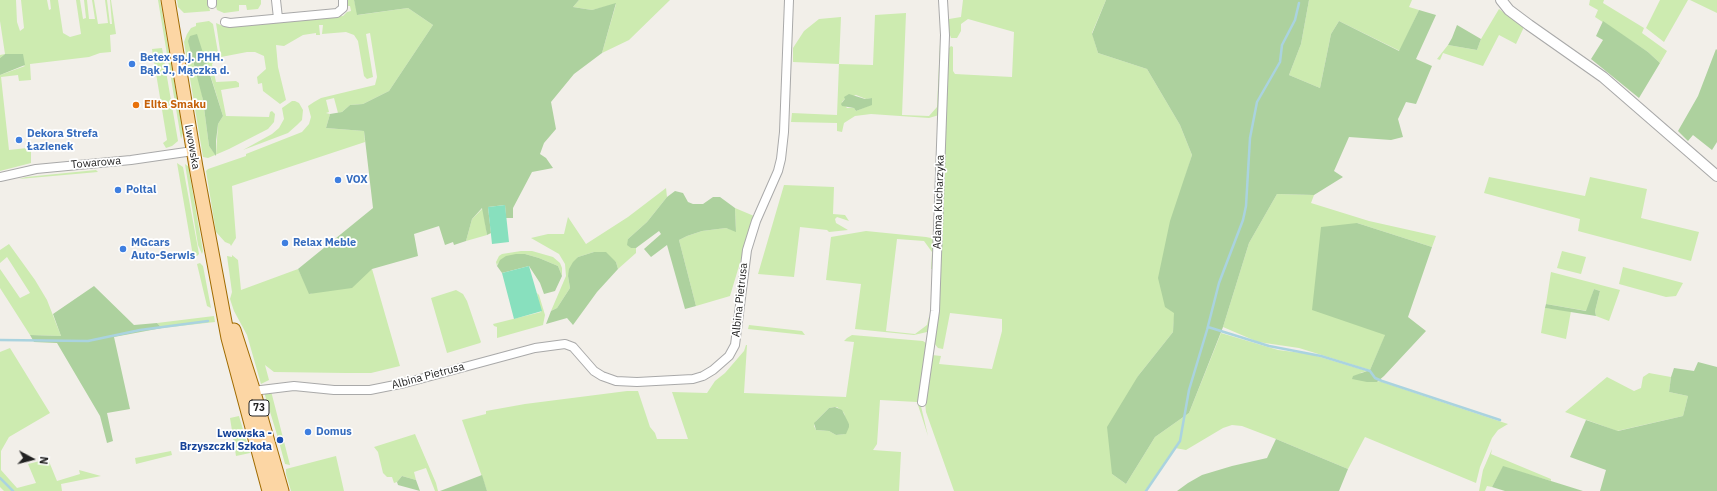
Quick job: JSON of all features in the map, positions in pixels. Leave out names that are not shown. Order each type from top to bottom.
[{"type":"main road","name":"Lwowska","points":[[168,0],[214,270],[248,393],[269,491]]},
{"type":"main road","name":"Lwowska","points":[[248,393],[282,491]]},
{"type":"street","points":[[276,0],[278,18]]},
{"type":"street","points":[[225,22],[230,23],[338,12],[343,6],[343,0]]},
{"type":"street","name":"Albina Pietrusa","points":[[248,393],[294,386],[334,390],[370,390],[406,383],[535,348],[564,344],[573,347],[594,371],[602,376],[616,381],[637,382],[693,379],[703,376],[713,370],[729,356],[735,345],[747,250],[756,221],[777,174],[781,159],[784,132],[789,0]]},
{"type":"street","name":"Adama Kucharzyka","points":[[922,402],[935,311],[946,36],[943,0]]},
{"type":"street","points":[[1501,0],[1509,10],[1603,77],[1717,176]]},
{"type":"street","name":"Towarowa","points":[[0,177],[36,168],[131,160],[193,151]]},
{"type":"green space","points":[[0,0],[16,0],[17,22],[20,31],[24,28],[21,0],[47,0],[49,10],[51,9],[50,0],[58,0],[63,33],[70,37],[81,34],[76,0],[80,0],[83,19],[86,18],[84,0],[87,0],[89,19],[95,19],[92,0],[94,0],[98,24],[108,23],[105,0],[107,0],[110,24],[112,24],[111,0],[116,34],[110,35],[111,52],[100,53],[89,57],[30,64],[31,80],[19,81],[18,75],[1,77],[9,150],[31,149],[31,163],[0,171],[0,75],[25,66],[5,54],[0,21]]},
{"type":"green space","points":[[158,0],[160,0],[183,133],[181,139]]},
{"type":"green space","points":[[177,0],[207,0],[210,11],[184,13],[178,7]]},
{"type":"green space","points":[[214,0],[261,0],[261,4],[258,9],[247,10],[246,5],[239,5],[239,11],[224,13],[217,10]]},
{"type":"green space","points":[[346,0],[354,0],[358,15],[408,8],[433,25],[389,91],[363,104],[350,105],[342,112],[338,113],[334,98],[326,100],[329,112],[326,113],[330,114],[326,128],[364,131],[365,142],[232,186],[236,238],[231,246],[216,232],[206,171],[302,132],[309,124],[311,117],[308,106],[321,98],[375,85],[377,77],[370,33],[366,34],[373,77],[367,79],[364,76],[358,41],[354,35],[346,32],[322,34],[323,25],[319,25],[320,35],[316,35],[316,33],[303,35],[284,46],[276,45],[278,67],[286,100],[280,104],[263,91],[262,83],[258,84],[257,77],[266,69],[264,56],[255,52],[247,52],[221,57],[216,23],[225,27],[343,16],[347,12],[351,11],[350,6],[347,6]]},
{"type":"green space","points":[[354,0],[579,0],[573,7],[592,10],[616,3],[602,53],[574,74],[551,102],[556,129],[544,143],[540,154],[546,158],[553,168],[532,172],[513,208],[513,218],[506,218],[505,205],[488,207],[491,233],[487,235],[482,208],[472,219],[466,241],[454,245],[453,242],[445,245],[439,226],[414,234],[418,256],[372,269],[352,288],[309,294],[298,269],[373,208],[364,131],[326,128],[330,114],[342,112],[350,105],[363,104],[389,91],[433,25],[408,8],[357,15]]},
{"type":"green space","points":[[579,0],[670,0],[629,40],[602,53],[616,4],[592,10],[573,7]]},
{"type":"green space","points":[[963,0],[1106,0],[1092,33],[1098,53],[1147,69],[1180,125],[1192,155],[1185,178],[1173,332],[1138,376],[1112,474],[1126,484],[1155,437],[1189,413],[1221,333],[1278,350],[1310,354],[1367,371],[1360,373],[1377,382],[1379,381],[1508,424],[1498,430],[1492,438],[1480,467],[1476,483],[1365,437],[1348,469],[1242,426],[1232,425],[1223,428],[1186,450],[1175,448],[1145,491],[954,491],[926,412],[925,403],[932,355],[941,356],[939,364],[992,369],[1002,331],[1002,319],[950,313],[943,349],[938,348],[934,343],[948,49],[951,46],[953,47],[953,71],[955,74],[1012,77],[1014,32],[968,19],[961,24],[961,31],[957,38],[951,38],[949,32],[949,19],[961,17]]},
{"type":"green space","points":[[1106,0],[1309,0],[1301,44],[1289,75],[1320,88],[1331,34],[1339,21],[1399,51],[1419,10],[1436,15],[1416,59],[1432,66],[1416,104],[1406,102],[1398,119],[1403,137],[1391,140],[1349,137],[1334,171],[1343,177],[1314,195],[1277,194],[1249,243],[1223,327],[1189,413],[1155,437],[1126,484],[1112,474],[1107,427],[1138,376],[1173,332],[1174,313],[1165,307],[1158,278],[1170,221],[1192,155],[1180,125],[1147,69],[1098,53],[1092,34]]},
{"type":"green space","points":[[1309,0],[1412,0],[1409,7],[1419,10],[1400,51],[1339,21],[1331,34],[1320,88],[1289,75],[1301,44]]},
{"type":"green space","points":[[1590,0],[1604,0],[1603,3],[1644,28],[1642,33],[1667,51],[1660,63],[1648,52],[1595,17],[1598,10],[1589,5]]},
{"type":"green space","points":[[1660,0],[1688,0],[1664,42],[1646,28]]},
{"type":"green space","points":[[1690,0],[1717,0],[1717,13]]},
{"type":"green space","points":[[1499,9],[1524,27],[1516,44],[1499,35],[1483,66],[1443,53],[1440,60],[1437,59],[1448,45],[1477,50],[1481,39]]},
{"type":"green space","points":[[906,13],[902,115],[929,116],[937,107],[941,21],[943,20],[939,115],[929,118],[871,114],[855,116],[844,123],[842,132],[837,131],[837,123],[791,122],[792,113],[837,115],[839,64],[873,65],[875,15]],"holes":[[[856,95],[866,99],[872,98],[868,106],[856,111],[854,108],[847,108],[842,102],[845,99]]]},
{"type":"green space","points":[[841,17],[839,64],[793,62],[793,48],[804,31],[819,19]]},
{"type":"green space","points":[[209,21],[213,24],[219,58],[212,64],[213,70],[209,71],[190,54],[199,78],[209,146],[216,155],[208,158],[203,157],[184,42],[187,34],[191,28],[196,26],[196,23]]},
{"type":"green space","points":[[1603,21],[1648,52],[1660,63],[1639,98],[1591,59],[1603,40],[1596,36]]},
{"type":"green space","points":[[1457,25],[1481,39],[1477,50],[1448,45]]},
{"type":"green space","points":[[197,34],[223,116],[218,124],[216,156],[209,146],[203,100],[188,41],[190,36]]},
{"type":"green space","points":[[162,48],[178,141],[172,146],[166,148],[163,143],[167,140],[152,49]]},
{"type":"green space","points":[[1716,49],[1717,142],[1712,150],[1693,135],[1688,141],[1678,131],[1698,96]]},
{"type":"green space","points":[[5,54],[23,54],[25,65],[0,75],[0,58]]},
{"type":"green space","points":[[214,73],[216,82],[236,81],[239,83],[239,87],[221,90],[226,116],[269,117],[270,112],[272,111],[275,114],[274,122],[268,129],[216,155],[218,124],[223,116],[210,74]]},
{"type":"green space","points":[[849,94],[865,99],[872,98],[872,105],[856,111],[854,108],[842,106],[841,104],[845,99],[844,97]]},
{"type":"green space","points":[[292,101],[299,103],[303,110],[302,120],[297,125],[288,133],[243,150],[272,134],[279,128],[284,119],[282,108]]},
{"type":"green space","points":[[177,163],[183,167],[199,254],[197,256],[193,256]]},
{"type":"green space","points":[[185,164],[189,167],[203,251],[202,254],[198,245]]},
{"type":"green space","points":[[96,170],[98,172],[19,179],[26,177]]},
{"type":"green space","points":[[1489,177],[1585,196],[1590,177],[1647,189],[1641,218],[1699,232],[1691,261],[1578,231],[1580,219],[1484,193]]},
{"type":"green space","points":[[784,185],[834,187],[833,214],[845,215],[849,221],[837,217],[835,219],[836,223],[848,230],[829,232],[827,230],[800,227],[794,277],[758,274]]},
{"type":"green space","points":[[666,188],[667,197],[647,222],[628,239],[631,248],[636,248],[636,253],[618,269],[616,262],[594,252],[578,257],[568,276],[570,288],[557,308],[551,311],[566,276],[565,264],[559,254],[531,238],[548,234],[564,234],[568,217],[586,244],[628,217]]},
{"type":"green space","points":[[675,191],[683,193],[688,202],[693,204],[703,204],[713,197],[720,197],[735,208],[736,232],[726,228],[702,231],[679,240],[696,306],[685,309],[667,245],[651,257],[644,249],[661,234],[659,231],[636,248],[631,248],[627,245],[628,239],[647,222],[667,197]]},
{"type":"green space","points":[[1277,194],[1314,195],[1311,203],[1369,221],[1436,236],[1432,247],[1357,223],[1385,336],[1370,370],[1299,348],[1258,342],[1223,327],[1249,243]]},
{"type":"green space","points":[[505,205],[509,242],[492,244],[488,207]]},
{"type":"green space","points":[[483,208],[487,235],[466,241],[472,219]]},
{"type":"green space","points":[[735,208],[754,216],[730,296],[696,306],[679,240],[702,231],[726,228],[736,231]]},
{"type":"green space","points":[[1357,223],[1432,247],[1408,317],[1426,331],[1377,382],[1352,379],[1353,376],[1370,370],[1385,335],[1312,310],[1321,227]]},
{"type":"green space","points":[[866,231],[926,237],[933,240],[933,269],[931,269],[932,252],[924,241],[897,239],[886,331],[915,334],[927,325],[929,317],[930,329],[927,332],[914,335],[855,329],[861,284],[826,280],[831,237]]},
{"type":"green space","points":[[9,244],[35,280],[47,300],[61,336],[30,335],[0,288],[0,269],[20,298],[30,293],[7,257],[0,263],[0,250]]},
{"type":"green space","points":[[532,251],[553,257],[560,263],[562,268],[562,276],[558,266],[525,254],[498,263],[497,266],[496,262],[502,254]]},
{"type":"green space","points":[[1562,251],[1586,257],[1581,274],[1557,268]]},
{"type":"green space","points":[[594,252],[606,252],[616,262],[618,269],[597,292],[573,325],[567,318],[546,324],[551,311],[557,308],[570,288],[568,276],[569,269],[573,262],[578,257]]},
{"type":"green space","points":[[525,254],[539,258],[558,266],[562,276],[555,291],[544,294],[540,283],[529,266],[502,273],[497,266],[500,260],[506,256]]},
{"type":"green space","points":[[232,255],[238,260],[241,290],[298,269],[310,294],[372,269],[400,366],[371,373],[346,373],[274,372],[265,365],[269,380],[261,384],[247,335],[234,311],[230,299],[232,292],[227,256],[232,257]]},
{"type":"green space","points":[[200,263],[203,266],[211,308],[207,306],[197,264]]},
{"type":"green space","points":[[529,266],[542,311],[514,319],[502,273]]},
{"type":"green space","points":[[1623,267],[1683,283],[1676,296],[1666,297],[1619,284]]},
{"type":"green space","points":[[1551,272],[1620,290],[1609,321],[1596,316],[1595,311],[1600,291],[1594,289],[1587,311],[1546,304]]},
{"type":"green space","points":[[94,286],[134,325],[157,323],[162,328],[114,337],[130,409],[107,413],[113,441],[107,443],[100,416],[57,343],[34,342],[30,335],[61,336],[53,314]]},
{"type":"green space","points":[[1594,289],[1600,291],[1595,311],[1596,316],[1545,308],[1546,304],[1586,311]]},
{"type":"green space","points":[[456,290],[463,294],[467,301],[481,342],[447,353],[431,298]]},
{"type":"green space","points":[[537,293],[545,315],[543,325],[497,338],[497,327],[493,324],[541,312]]},
{"type":"green space","points":[[1545,308],[1571,311],[1566,339],[1541,333]]},
{"type":"green space","points":[[214,316],[215,322],[162,328],[157,323]]},
{"type":"green space","points":[[749,325],[802,331],[805,335],[748,329]]},
{"type":"green space","points":[[852,335],[923,341],[926,343],[927,347],[920,402],[928,436],[917,402],[880,400],[877,444],[873,450],[901,452],[899,491],[487,491],[462,420],[486,414],[486,411],[525,404],[627,391],[638,391],[650,427],[655,433],[657,439],[688,439],[672,392],[707,393],[715,381],[725,373],[744,351],[746,345],[744,393],[846,397],[854,342],[844,341]],"holes":[[[837,407],[844,413],[846,421],[849,424],[845,434],[836,435],[829,431],[816,430],[814,426],[816,421],[829,408]]]},
{"type":"green space","points":[[10,348],[50,413],[9,437],[1,451],[1,470],[17,488],[36,483],[28,464],[48,459],[57,481],[80,474],[79,470],[101,476],[61,484],[62,491],[4,491],[0,487],[0,352]]},
{"type":"green space","points":[[1698,362],[1717,367],[1717,491],[1600,491],[1606,470],[1570,457],[1586,420],[1618,431],[1683,416],[1688,396],[1669,392],[1671,377],[1674,368],[1694,371]]},
{"type":"green space","points":[[1649,373],[1671,377],[1669,392],[1688,396],[1683,416],[1617,431],[1565,412],[1607,377],[1634,391],[1641,388],[1643,377]]},
{"type":"green space","points":[[271,391],[290,465],[285,464],[279,442],[281,442],[280,438],[278,438],[264,392]]},
{"type":"green space","points":[[835,407],[842,410],[849,424],[846,434],[836,435],[829,431],[816,430],[814,423],[829,408]]},
{"type":"green space","points":[[239,416],[250,453],[236,456],[230,418]]},
{"type":"green space","points":[[415,434],[438,491],[435,491],[426,468],[414,472],[416,480],[402,476],[397,482],[394,483],[392,477],[387,477],[383,473],[378,452],[374,447]]},
{"type":"green space","points":[[1276,439],[1348,469],[1339,491],[1177,491],[1202,475],[1267,458]]},
{"type":"green space","points":[[1492,449],[1491,454],[1551,479],[1551,481],[1503,467],[1492,487],[1487,486],[1485,491],[1479,491],[1483,470]]},
{"type":"green space","points":[[171,451],[172,455],[136,464],[135,458]]},
{"type":"green space","points":[[336,456],[344,491],[291,491],[286,469]]},
{"type":"green space","points":[[1503,466],[1583,491],[1505,491],[1492,487]]},
{"type":"green space","points":[[482,475],[487,491],[440,491]]},
{"type":"green space","points":[[402,476],[416,480],[420,491],[398,485],[397,482]]},
{"type":"waterway","points":[[1146,491],[1180,441],[1189,390],[1219,283],[1243,220],[1246,206],[1250,138],[1257,102],[1280,62],[1282,45],[1295,20],[1299,3]]},
{"type":"waterway","points":[[0,340],[88,341],[140,330],[208,321]]},
{"type":"waterway","points":[[1208,327],[1269,346],[1321,356],[1370,371],[1375,378],[1382,381],[1500,420]]},
{"type":"waterway","points":[[0,478],[13,491]]},
{"type":"place","name":"Betex sp.j. PHH. Bąk J., Mączka d.","points":[[132,64]]},
{"type":"place","name":"Elita Smaku","points":[[136,105]]},
{"type":"place","name":"Dekora Strefa Łazienek","points":[[19,140]]},
{"type":"place","name":"VOX","points":[[338,180]]},
{"type":"place","name":"Poltal","points":[[118,190]]},
{"type":"place","name":"Relax Meble","points":[[285,243]]},
{"type":"place","name":"MGcars Auto-Serwis","points":[[123,249]]},
{"type":"place","name":"Domus","points":[[308,432]]},
{"type":"place","name":"Lwowska - Brzyszczki Szkoła","points":[[280,440]]}]
